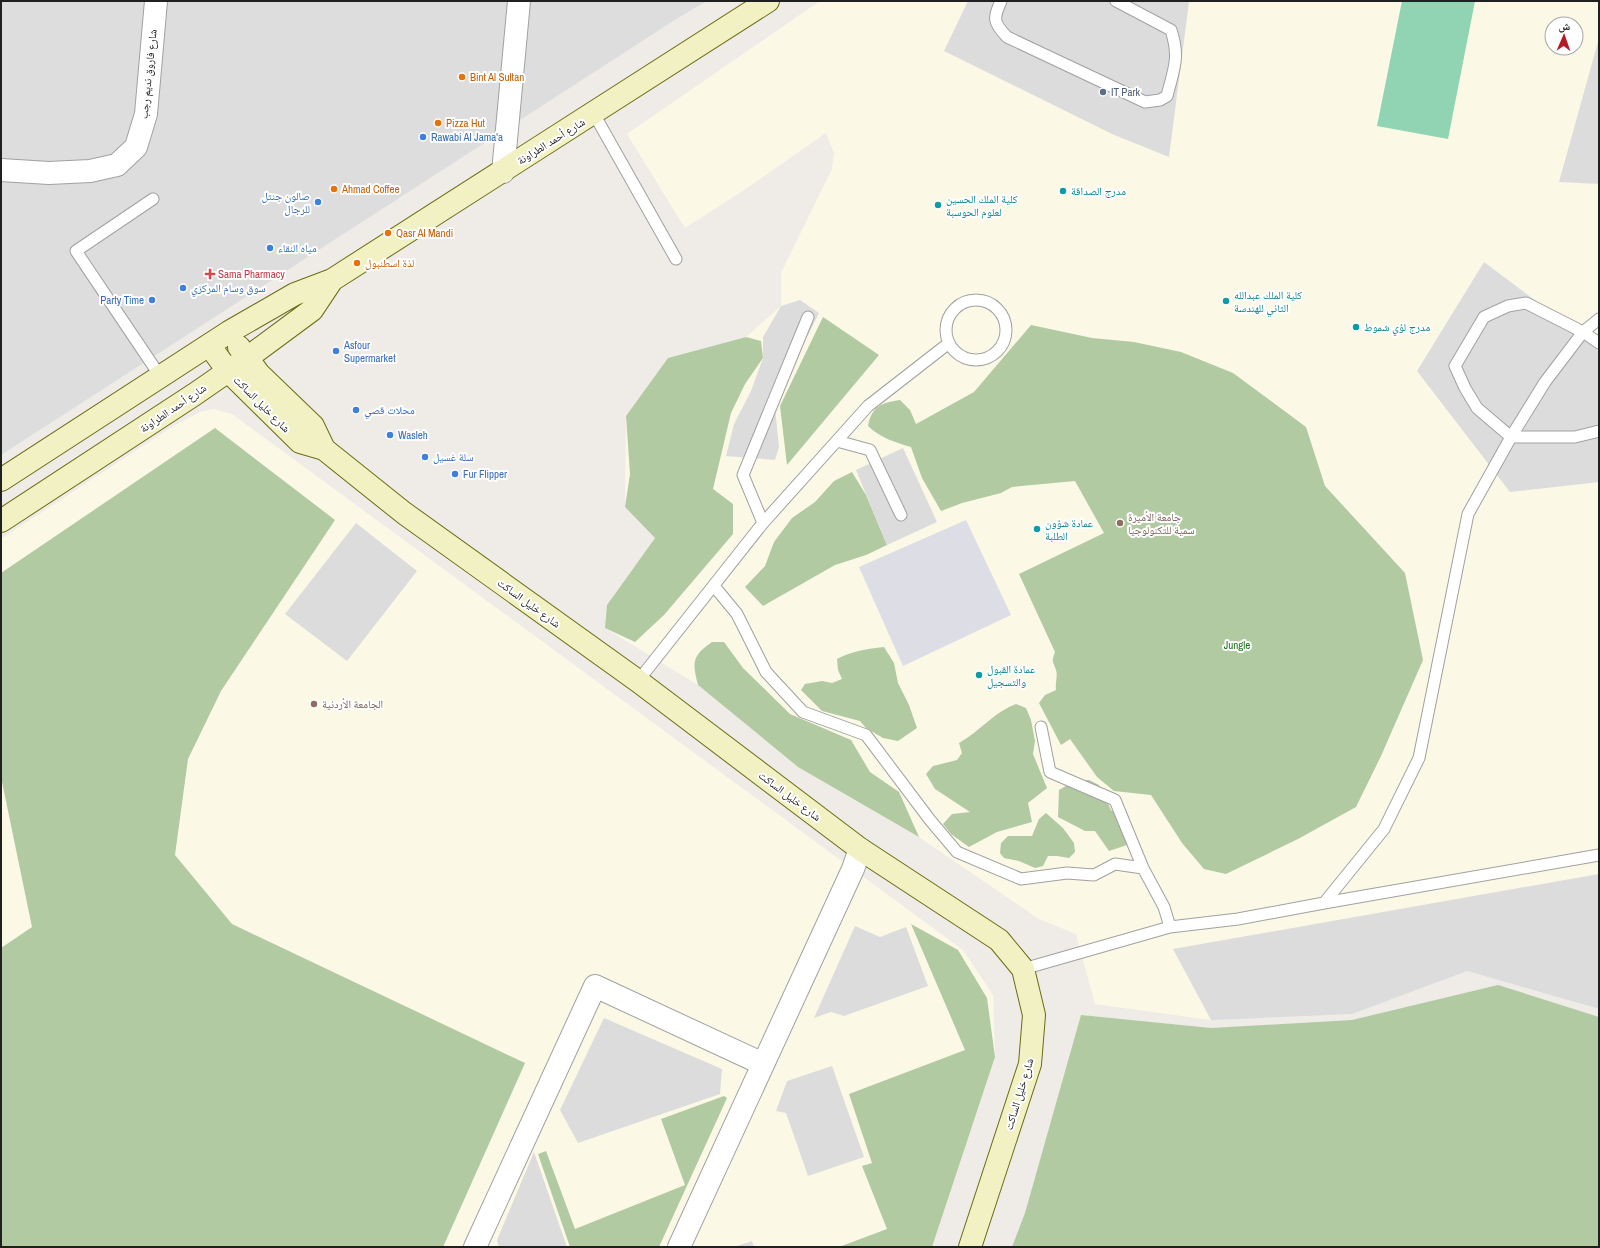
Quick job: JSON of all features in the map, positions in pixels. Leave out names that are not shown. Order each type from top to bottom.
[{"type":"street","name":"شارع فاروق نديم رجب","points":[[1,170],[49,173],[90,171],[117,165],[136,147],[146,114],[156,1]]},
{"type":"street","points":[[503,172],[519,1]]},
{"type":"street","name":"شارع أحمد الطراونة","points":[[1,480],[228,332],[295,294],[332,280],[594,114],[768,1]]},
{"type":"street","name":"شارع أحمد الطراونة","points":[[1,521],[228,371],[312,310],[332,280]]},
{"type":"street","name":"شارع خليل الساكت","points":[[228,332],[259,374],[313,426],[324,449]]},
{"type":"street","name":"شارع خليل الساكت","points":[[209,345],[228,371],[300,442],[324,449],[404,513],[638,681],[860,849],[999,940],[1023,969],[1034,1015],[1030,1064],[970,1247]]},
{"type":"street","points":[[678,1247],[853,869],[860,849]]},
{"type":"street","points":[[475,1247],[595,986],[763,1064]]},
{"type":"lane","points":[[1001,1],[995,14],[997,26],[1007,36],[1145,102],[1160,100],[1167,96],[1177,60],[1176,45],[1171,30],[1116,1]]},
{"type":"lane","points":[[594,114],[676,259]]},
{"type":"lane","points":[[153,200],[76,251],[160,376]]},
{"type":"lane","points":[[966,301],[986,301],[995,306],[1002,314],[1006,323],[1004,343],[991,357],[981,360],[971,360],[962,357],[954,351],[949,343],[946,334],[946,323],[950,314],[957,306],[966,301]]},
{"type":"lane","points":[[1599,343],[1583,332],[1526,303],[1508,306],[1484,317],[1455,366],[1465,388],[1477,408],[1511,437],[1575,437],[1599,431]]},
{"type":"lane","points":[[763,523],[743,475],[808,317]]},
{"type":"lane","points":[[1324,903],[1384,829],[1419,758],[1468,514],[1511,437],[1545,382],[1583,332],[1599,319]]},
{"type":"lane","points":[[638,681],[763,523],[868,406],[949,343]]},
{"type":"lane","points":[[837,441],[870,450],[901,515]]},
{"type":"lane","points":[[714,586],[737,614],[766,672],[803,712],[866,735],[930,820],[957,852],[1021,879],[1067,873],[1094,875],[1115,864],[1143,868]]},
{"type":"lane","points":[[1041,727],[1050,772],[1115,800],[1143,868],[1164,907],[1170,927]]},
{"type":"lane","points":[[1023,969],[1170,927],[1238,919],[1599,856]]},
{"type":"shaded area","points":[[1,1],[707,1],[678,18],[1,455]]},
{"type":"shaded area","name":"جامعة الأميرة سمية للتكنولوجيا","points":[[820,1],[1599,1],[1599,1009],[1467,971],[1211,1020],[1095,1004],[1076,934],[1039,919],[919,837],[798,767],[698,685],[605,628],[613,596],[655,538],[625,507],[626,416],[668,358],[746,337],[781,306],[781,273],[832,169],[834,153],[826,133],[747,188],[685,228],[627,134]]},
{"type":"shaded area","name":"IT Park","points":[[968,1],[1189,2],[1169,157],[1112,134],[944,51]]},
{"type":"shaded area","points":[[1599,38],[1599,184],[1559,182]]},
{"type":"shaded area","points":[[1484,262],[1599,348],[1599,482],[1510,492],[1417,371]]},
{"type":"shaded area","points":[[800,300],[819,313],[801,349],[775,408],[779,447],[775,460],[726,456],[734,424],[751,391],[763,358],[763,337],[781,306]]},
{"type":"shaded area","name":"الجامعة الأردنية","points":[[214,409],[232,414],[963,950],[993,995],[995,1057],[932,1247],[1,1247],[1,539],[175,425],[200,412]]},
{"type":"shaded area","points":[[903,448],[937,522],[887,545],[856,470]]},
{"type":"shaded area","points":[[966,520],[1011,615],[903,666],[859,567]]},
{"type":"shaded area","points":[[356,523],[417,571],[347,661],[285,614]]},
{"type":"shaded area","points":[[1599,874],[1599,1009],[1467,971],[1352,1014],[1211,1020],[1173,949]]},
{"type":"shaded area","points":[[855,926],[880,937],[906,927],[928,986],[844,1016],[831,1012],[814,1018]]},
{"type":"shaded area","points":[[604,1018],[722,1069],[720,1094],[578,1143],[560,1110]]},
{"type":"shaded area","points":[[832,1066],[864,1157],[808,1176],[786,1113],[776,1111],[787,1081]]},
{"type":"shaded area","points":[[534,1152],[567,1247],[499,1247],[497,1240]]},
{"type":"shaded area","points":[[752,1241],[754,1247],[734,1247]]},
{"type":"green space","points":[[1402,1],[1475,1],[1448,139],[1377,126]]},
{"type":"green space","points":[[823,317],[879,355],[787,465],[780,406]]},
{"type":"green space","name":"Jungle","points":[[1031,325],[1092,338],[1134,342],[1181,352],[1233,373],[1306,427],[1325,486],[1405,573],[1423,660],[1381,756],[1356,807],[1298,839],[1226,874],[1204,869],[1182,843],[1151,795],[1114,791],[1097,777],[1070,739],[1061,745],[1039,703],[1045,695],[1056,690],[1057,672],[1053,663],[1055,652],[1019,574],[1104,533],[1075,481],[1012,487],[1001,493],[962,503],[941,511],[922,478],[911,447],[888,439],[878,434],[868,426],[872,414],[883,404],[900,400],[910,410],[916,424],[974,392]]},
{"type":"green space","points":[[746,337],[761,341],[763,358],[745,384],[731,413],[713,489],[733,504],[733,534],[664,615],[635,642],[605,628],[607,605],[655,538],[625,507],[630,474],[626,416],[668,358]]},
{"type":"green space","points":[[215,428],[335,520],[221,691],[188,759],[175,855],[232,924],[525,1063],[443,1247],[1,1247],[1,948],[32,927],[1,777],[1,573]]},
{"type":"green space","points":[[852,472],[866,495],[887,545],[866,555],[835,565],[763,606],[745,587],[765,566],[774,542],[792,518],[815,502],[834,481]]},
{"type":"green space","points":[[712,642],[724,642],[743,668],[790,714],[851,740],[870,772],[899,792],[919,837],[798,767],[698,685],[695,671],[695,660],[701,651]]},
{"type":"green space","points":[[884,647],[894,663],[898,683],[909,705],[917,728],[898,741],[883,738],[866,728],[860,721],[822,711],[801,690],[805,684],[822,681],[832,683],[842,679],[838,670],[837,659],[854,652]]},
{"type":"green space","points":[[1016,704],[1026,708],[1031,720],[1035,741],[1033,754],[1047,788],[1028,803],[1032,822],[997,832],[969,847],[951,834],[943,824],[952,814],[970,812],[935,789],[926,774],[933,766],[957,760],[962,753],[959,743],[1001,712]]},
{"type":"green space","points":[[1089,780],[1099,785],[1111,810],[1127,822],[1130,844],[1109,851],[1095,831],[1085,831],[1058,817],[1059,790],[1074,781]]},
{"type":"green space","points":[[1046,813],[1063,828],[1074,843],[1075,852],[1069,858],[1048,856],[1043,866],[1035,868],[1019,861],[1004,858],[1000,853],[1001,843],[1008,836],[1032,836],[1039,819]]},
{"type":"green space","points":[[911,924],[958,950],[987,998],[995,1057],[932,1247],[839,1247],[887,1229],[862,1166],[872,1163],[849,1094],[965,1050]]},
{"type":"green space","points":[[1498,985],[1599,1017],[1599,1247],[1012,1247],[1025,1213],[1081,1015],[1211,1028],[1352,1020]]},
{"type":"green space","points":[[724,1096],[727,1098],[659,1247],[570,1247],[538,1154],[546,1151],[575,1229],[685,1185],[661,1119]]},
{"type":"place","name":"Bint Al Sultan","points":[[462,77]]},
{"type":"place","name":"IT Park","points":[[1103,92]]},
{"type":"place","name":"Pizza Hut","points":[[438,123]]},
{"type":"place","name":"Rawabi Al Jama'a","points":[[423,137]]},
{"type":"place","name":"Ahmad Coffee","points":[[334,189]]},
{"type":"place","name":"مدرج الصداقة","points":[[1063,191]]},
{"type":"place","name":"صالون جنتل للرجال","points":[[318,202]]},
{"type":"place","name":"كلية الملك الحسين لعلوم الحوسبة","points":[[938,205]]},
{"type":"place","name":"Qasr Al Mandi","points":[[388,233]]},
{"type":"place","name":"مياه النقاء","points":[[270,248]]},
{"type":"place","name":"لذة اسطنبول","points":[[357,263]]},
{"type":"place","name":"Sama Pharmacy","points":[[210,274]]},
{"type":"place","name":"سوق وسام المركزي","points":[[183,288]]},
{"type":"place","name":"Party Time","points":[[152,300]]},
{"type":"place","name":"كلية الملك عبدالله الثاني للهندسة","points":[[1226,301]]},
{"type":"place","name":"مدرج لؤي شموط","points":[[1356,327]]},
{"type":"place","name":"Asfour Supermarket","points":[[336,351]]},
{"type":"place","name":"محلات قصي","points":[[356,410]]},
{"type":"place","name":"Wasleh","points":[[390,435]]},
{"type":"place","name":"سلة غسيل","points":[[425,457]]},
{"type":"place","name":"Fur Flipper","points":[[455,474]]},
{"type":"place","name":"جامعة الأميرة سمية للتكنولوجيا","points":[[1120,523]]},
{"type":"place","name":"عمادة شؤون الطلبة","points":[[1037,529]]},
{"type":"place","name":"عمادة القبول والتسجيل","points":[[979,675]]},
{"type":"place","name":"الجامعة الأردنية","points":[[314,704]]}]
